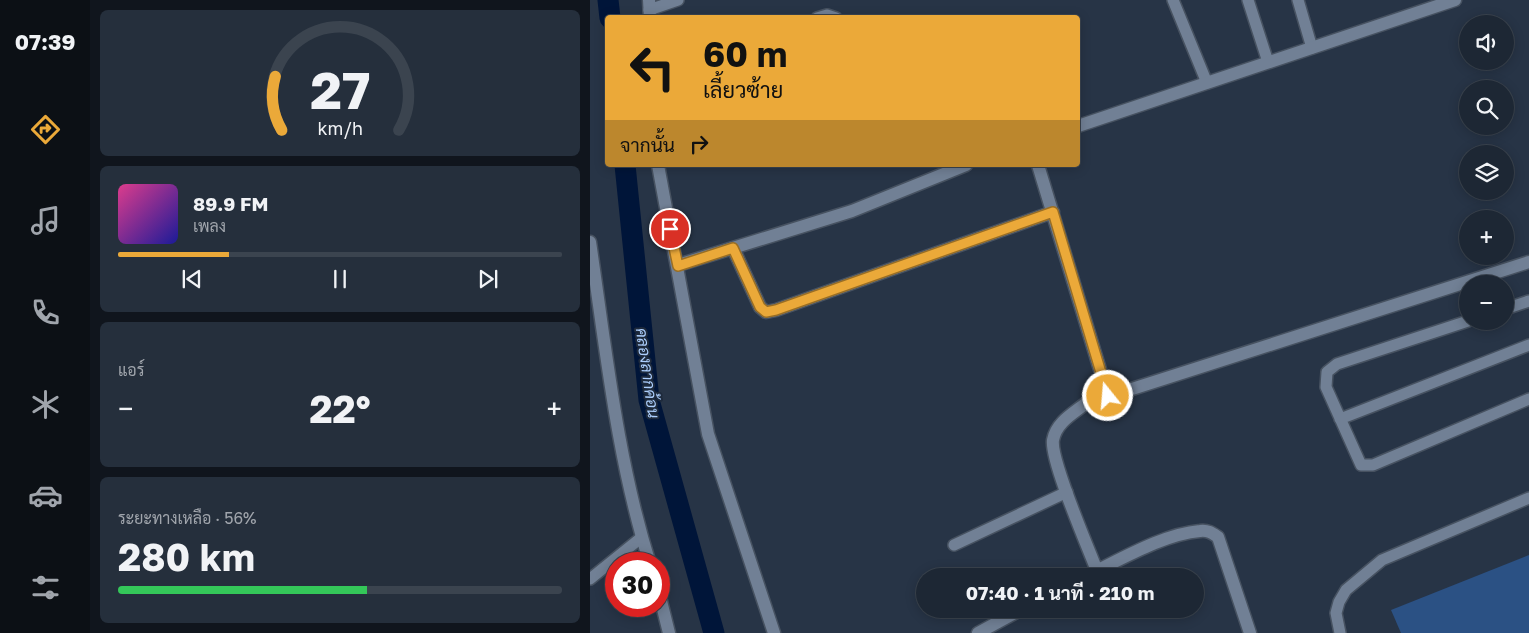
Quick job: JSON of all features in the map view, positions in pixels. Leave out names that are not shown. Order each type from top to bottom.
[{"type":"street","points":[[1080,125],[1455,0]]},
{"type":"street","points":[[658,167],[708,434],[774,633]]},
{"type":"street","points":[[1039,167],[1108,396]]},
{"type":"street","points":[[678,266],[852,210],[950,168]]},
{"type":"street","points":[[733,248],[760,307],[766,312],[1053,212]]},
{"type":"street","points":[[590,242],[616,421],[629,492],[646,552]]},
{"type":"street","points":[[1089,568],[1067,492],[1056,464],[1053,441],[1060,424],[1085,404],[1529,262]]},
{"type":"street","points":[[1104,568],[1160,542],[1200,531],[1210,532],[1218,537],[1250,633]]},
{"type":"street","points":[[665,617],[669,633]]},
{"type":"street","points":[[978,633],[1006,618]]},
{"type":"lane","points":[[649,9],[678,0]]},
{"type":"lane","points":[[1174,0],[1207,83]]},
{"type":"lane","points":[[1248,0],[1268,62]]},
{"type":"lane","points":[[1298,0],[1312,48]]},
{"type":"lane","points":[[1514,306],[1529,301]]},
{"type":"lane","points":[[1459,324],[1337,364],[1327,372],[1326,387],[1361,465],[1366,466],[1529,399]]},
{"type":"lane","points":[[1340,419],[1529,345]]},
{"type":"lane","points":[[954,545],[1067,492]]},
{"type":"lane","points":[[1340,633],[1336,613],[1339,602],[1346,590],[1382,560],[1529,498]]},
{"type":"lane","points":[[590,579],[642,537]]},
{"type":"building","points":[[1529,555],[1529,633],[1401,633],[1391,610]]},
{"type":"waterway","name":"คลองลากค้อน","points":[[608,0],[610,15]]},
{"type":"waterway","name":"คลองลากค้อน","points":[[625,167],[649,400],[714,633]]},
{"type":"route","points":[[670,229],[678,266],[733,248],[760,307],[766,312],[1053,212],[1108,396]]}]
